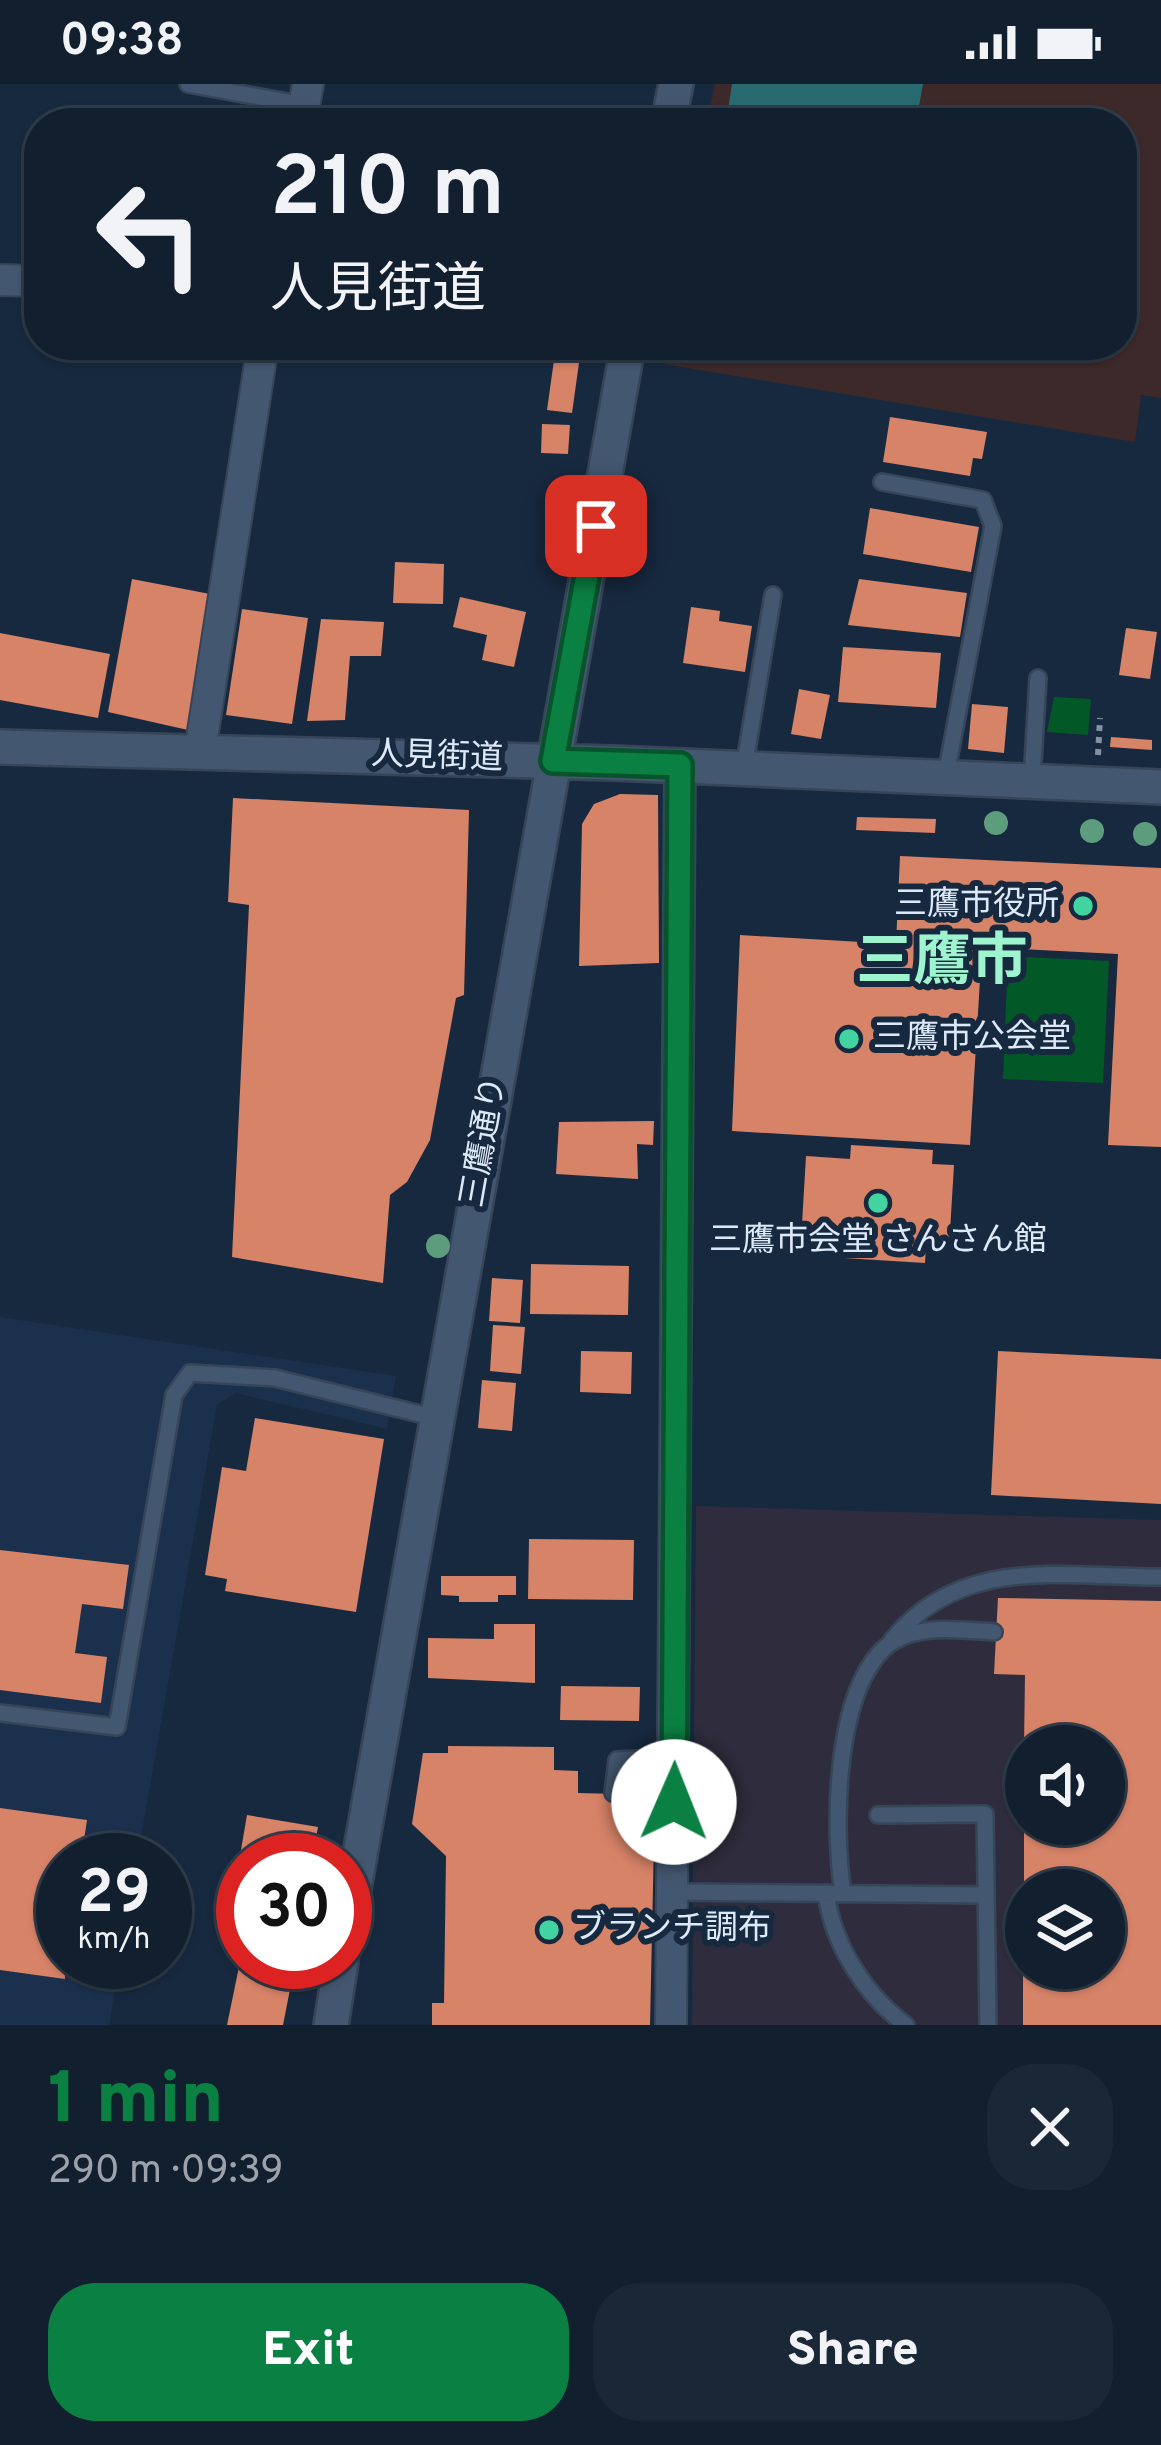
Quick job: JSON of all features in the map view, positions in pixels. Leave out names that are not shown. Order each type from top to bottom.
[{"type":"main road","name":"三鷹通り","points":[[364,1833],[625,360]]},
{"type":"main road","name":"人見街道","points":[[0,747],[680,765],[1161,787]]},
{"type":"main road","points":[[331,2025],[337,1989]]},
{"type":"street","points":[[200,751],[261,360]]},
{"type":"street","points":[[665,2007],[675,1757],[680,765]]},
{"type":"lane","points":[[188,84],[305,104]]},
{"type":"lane","points":[[882,482],[983,500],[994,526],[946,775]]},
{"type":"lane","points":[[744,768],[772,595]]},
{"type":"lane","points":[[1032,780],[1038,678]]},
{"type":"lane","points":[[0,1713],[118,1727],[174,1395],[190,1373],[275,1378],[436,1418]]},
{"type":"lane","points":[[906,2025],[861,1980],[832,1923],[840,1755],[855,1700],[890,1643],[922,1605],[970,1583],[1161,1577]]},
{"type":"lane","points":[[890,1643],[931,1631],[994,1633]]},
{"type":"lane","points":[[613,1793],[617,1760],[675,1757]]},
{"type":"lane","points":[[878,1815],[985,1814],[988,2025]]},
{"type":"lane","points":[[673,1892],[985,1895]]},
{"type":"path","points":[[1098,755],[1100,718]]},
{"type":"shaded area","points":[[715,84],[1161,84],[1161,398],[1141,395],[1135,442],[663,364],[664,360],[1137,360],[1137,108],[710,108]]},
{"type":"shaded area","points":[[732,84],[923,84],[919,108],[728,108]]},
{"type":"shaded area","points":[[0,1317],[396,1376],[387,1429],[236,1393],[217,1405],[142,1833],[36,1833],[36,1989],[115,1989],[109,2025],[0,2025]]},
{"type":"shaded area","points":[[696,1506],[1161,1520],[1161,2025],[692,2025]]},
{"type":"green space","points":[[1054,697],[1091,699],[1088,735],[1047,732]]},
{"type":"green space","points":[[1008,956],[1109,961],[1103,1083],[1003,1079]]},
{"type":"building","points":[[554,360],[579,363],[572,413],[547,410]]},
{"type":"building","points":[[890,417],[987,432],[982,459],[973,458],[970,476],[883,462]]},
{"type":"building","points":[[542,424],[570,425],[568,454],[541,453]]},
{"type":"building","points":[[870,508],[979,527],[971,572],[863,554]]},
{"type":"building","points":[[395,562],[444,564],[443,604],[393,603]]},
{"type":"building","points":[[132,579],[210,594],[188,730],[108,712]]},
{"type":"building","points":[[859,579],[967,593],[960,637],[848,625]]},
{"type":"building","points":[[460,597],[526,612],[514,667],[482,660],[487,635],[453,627]]},
{"type":"building","points":[[691,607],[720,611],[719,621],[752,626],[745,672],[683,663]]},
{"type":"building","points":[[242,609],[308,618],[292,724],[226,715]]},
{"type":"building","points":[[321,619],[384,622],[381,656],[350,656],[345,720],[307,721]]},
{"type":"building","points":[[1126,628],[1157,632],[1150,679],[1119,675]]},
{"type":"building","points":[[0,633],[110,654],[98,718],[0,700]]},
{"type":"building","points":[[843,647],[941,653],[936,708],[838,702]]},
{"type":"building","points":[[799,689],[830,695],[821,739],[791,734]]},
{"type":"building","points":[[972,704],[1008,707],[1004,753],[968,749]]},
{"type":"building","points":[[1111,737],[1152,740],[1152,750],[1110,747]]},
{"type":"building","points":[[620,794],[658,795],[659,963],[579,966],[582,824],[594,804]]},
{"type":"building","points":[[233,798],[469,810],[464,995],[456,998],[430,1140],[407,1182],[390,1195],[383,1283],[232,1257],[249,905],[228,902]]},
{"type":"building","points":[[857,817],[936,819],[935,833],[856,830]]},
{"type":"building","points":[[900,856],[1161,868],[1161,1147],[1108,1145],[1118,954],[982,947],[970,1145],[732,1131],[740,935],[896,944]]},
{"type":"building","points":[[654,1121],[653,1145],[637,1144],[638,1179],[556,1174],[559,1122]]},
{"type":"building","name":"三鷹市会堂 さんさん館","points":[[851,1145],[933,1150],[932,1164],[954,1165],[949,1248],[926,1246],[925,1263],[844,1258],[844,1243],[801,1241],[806,1156],[850,1159]]},
{"type":"building","points":[[531,1264],[629,1266],[628,1315],[530,1314]]},
{"type":"building","points":[[492,1278],[523,1280],[520,1323],[489,1321]]},
{"type":"building","points":[[493,1325],[525,1327],[521,1374],[490,1371]]},
{"type":"building","points":[[581,1351],[632,1352],[631,1394],[580,1392]]},
{"type":"building","points":[[998,1351],[1161,1359],[1161,1504],[991,1495]]},
{"type":"building","points":[[482,1380],[516,1383],[512,1431],[478,1428]]},
{"type":"building","points":[[255,1418],[384,1439],[356,1612],[225,1591],[227,1579],[205,1575],[222,1467],[246,1471]]},
{"type":"building","points":[[529,1539],[634,1540],[633,1600],[528,1599]]},
{"type":"building","points":[[0,1550],[129,1565],[123,1609],[82,1604],[75,1653],[107,1657],[101,1703],[0,1690]]},
{"type":"building","points":[[441,1576],[516,1576],[516,1595],[498,1595],[498,1602],[459,1602],[459,1596],[441,1595]]},
{"type":"building","points":[[998,1598],[1161,1601],[1161,2025],[1023,2025],[1023,1989],[1125,1989],[1125,1869],[1024,1869],[1024,1845],[1125,1845],[1125,1725],[1024,1725],[1025,1675],[994,1674]]},
{"type":"building","points":[[494,1624],[535,1624],[535,1683],[428,1678],[428,1638],[494,1639]]},
{"type":"building","points":[[561,1686],[640,1687],[639,1721],[560,1720]]},
{"type":"building","name":"ブランチ調布","points":[[448,1746],[554,1747],[554,1770],[578,1771],[578,1793],[655,1795],[650,2025],[432,2025],[432,2003],[444,2003],[446,1856],[412,1824],[423,1753],[448,1753]]},
{"type":"building","points":[[0,1808],[87,1820],[85,1833],[36,1833],[36,1975],[0,1970]]},
{"type":"building","points":[[247,1815],[318,1827],[317,1833],[244,1833]]},
{"type":"building","points":[[234,1989],[290,1989],[283,2025],[227,2025]]},
{"type":"place","name":"三鷹市役所","points":[[1083,906]]},
{"type":"place","name":"三鷹市公会堂","points":[[849,1039]]},
{"type":"place","name":"三鷹市会堂 さんさん館","points":[[878,1203]]},
{"type":"place","name":"ブランチ調布","points":[[549,1930]]},
{"type":"district","name":"三鷹市","points":[[942,965]]},
{"type":"route","points":[[596,526],[553,761],[680,765],[674,1802]]}]
